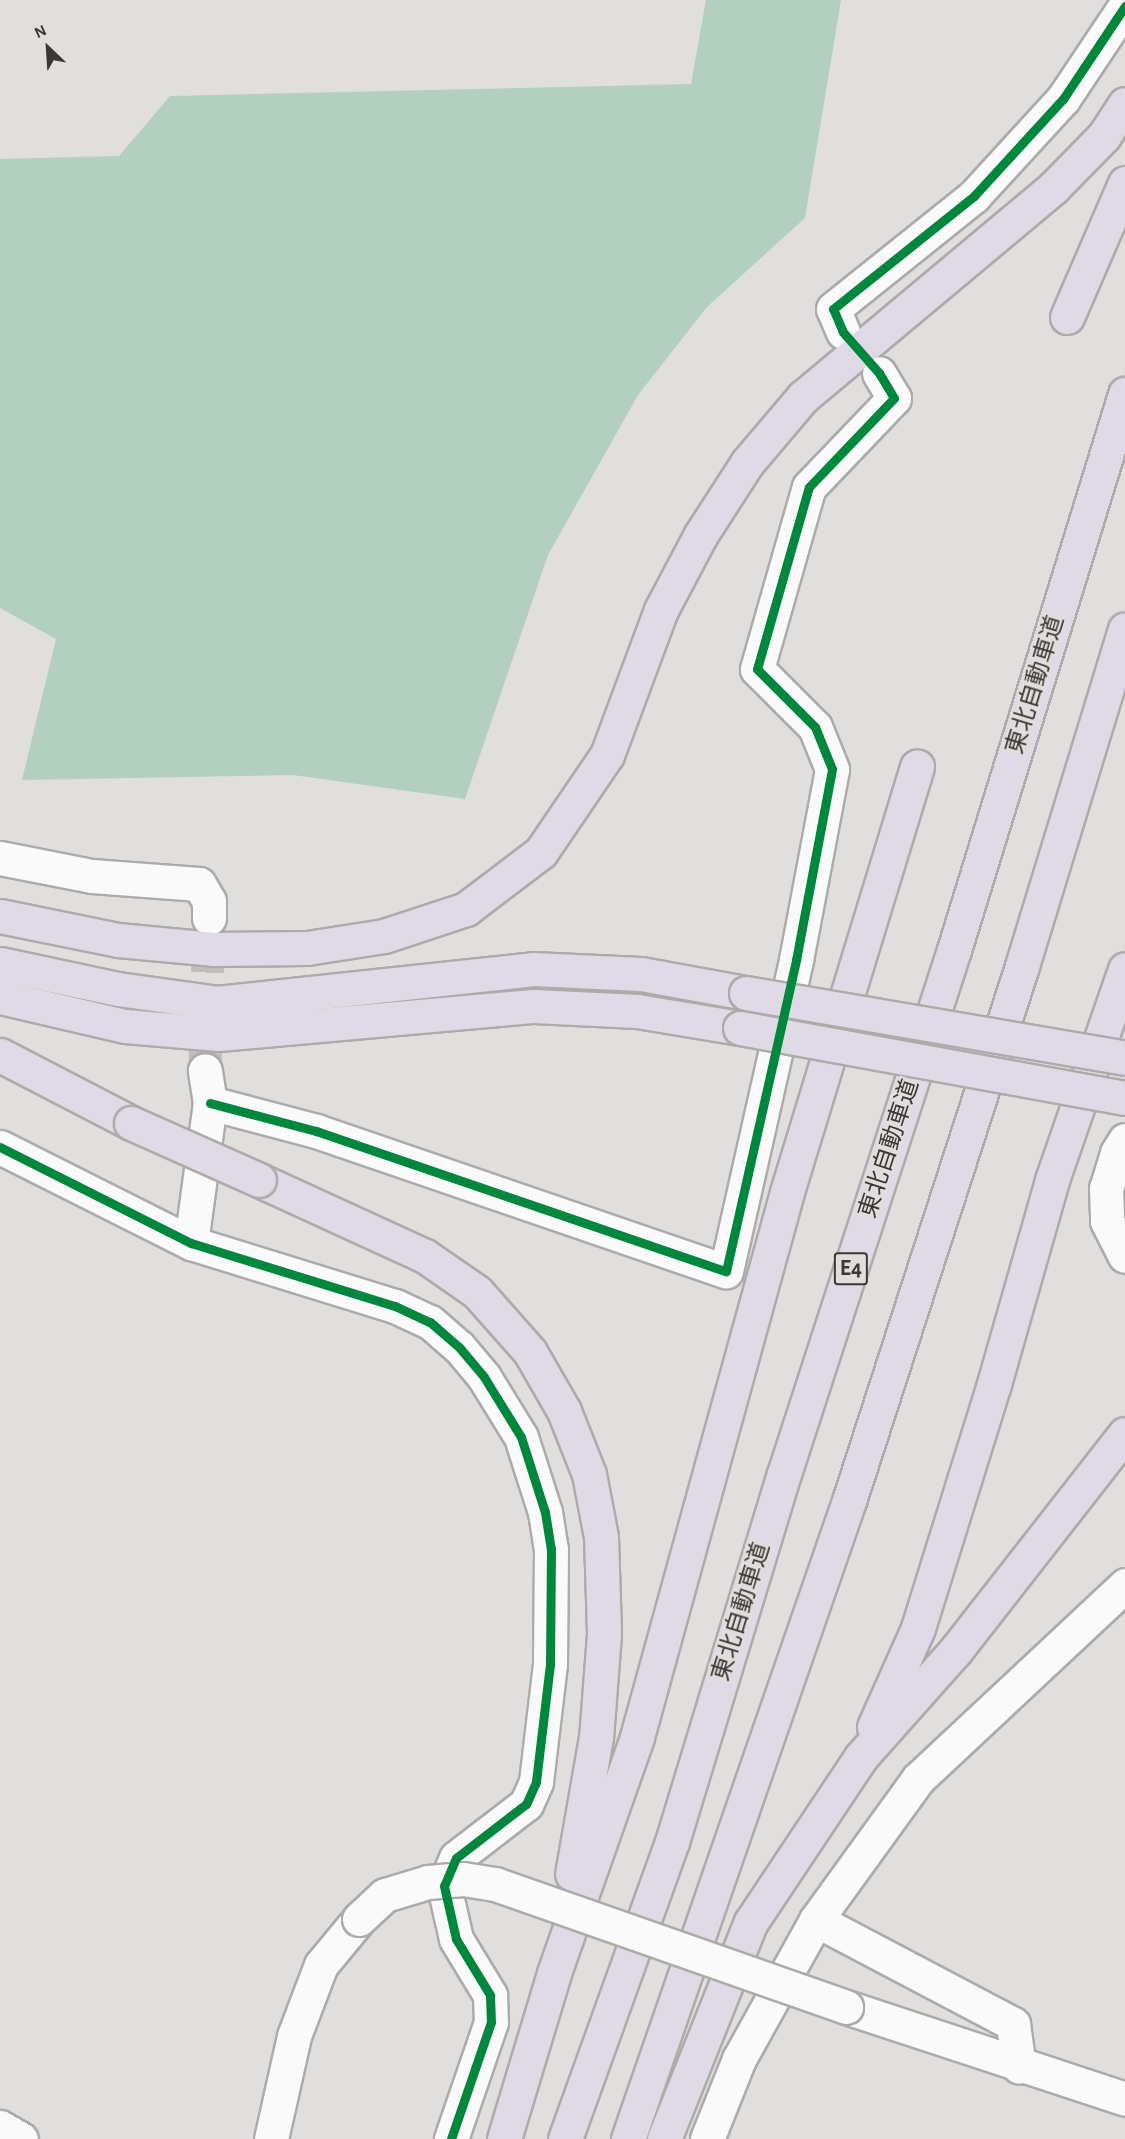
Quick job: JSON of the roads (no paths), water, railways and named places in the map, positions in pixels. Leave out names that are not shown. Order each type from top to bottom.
[{"type":"highway","points":[[0,916],[118,940],[213,949],[307,948],[384,936],[466,909],[541,852],[607,755],[661,610],[700,536],[747,463],[802,397],[1053,188],[1104,136],[1125,104]]},
{"type":"highway","points":[[1067,317],[1125,183]]},
{"type":"highway","name":"東北自動車道","points":[[565,2139],[672,1842],[784,1474],[954,950],[1125,394]]},
{"type":"highway","points":[[628,2139],[850,1498],[1018,978],[1125,629]]},
{"type":"highway","points":[[504,2139],[554,1973],[637,1737],[787,1192],[917,766]]},
{"type":"highway","points":[[0,964],[118,989],[217,1003],[533,969],[641,974],[1125,1058]]},
{"type":"highway","points":[[861,1756],[918,1628],[994,1384],[1052,1180],[1125,969]]},
{"type":"highway","points":[[0,997],[125,1026],[219,1034],[534,1006],[637,1011],[1125,1098]]},
{"type":"highway","points":[[0,1055],[130,1123],[425,1256],[477,1292],[530,1352],[564,1411],[589,1474],[601,1537],[604,1634],[596,1737],[554,1973]]},
{"type":"highway","points":[[664,2139],[751,1922],[861,1756],[956,1650],[1125,1434]]},
{"type":"street","points":[[843,332],[832,309],[974,196],[1063,99],[1125,6]]},
{"type":"street","points":[[210,1104],[316,1131],[726,1270],[796,960],[832,769],[815,727],[758,669],[809,487],[894,398],[879,373]]},
{"type":"street","points":[[0,858],[92,876],[199,884],[209,901],[210,918]]},
{"type":"street","points":[[191,1243],[210,1104],[205,1070]]},
{"type":"street","points":[[1125,1140],[1117,1154],[1106,1188],[1107,1221],[1125,1256]]},
{"type":"street","points":[[0,1148],[191,1243],[395,1306],[429,1322],[459,1347],[507,1408],[534,1471],[551,1549],[550,1664],[537,1770],[526,1804],[456,1858],[444,1886],[456,1939],[490,1995],[491,2022],[451,2139]]},
{"type":"street","points":[[707,2139],[739,2059],[816,1920],[918,1779],[1125,1585]]},
{"type":"street","points":[[271,2139],[294,2036],[321,1965],[359,1919],[386,1894],[428,1882],[463,1879],[495,1884],[1019,2067],[1125,2099]]},
{"type":"street","points":[[816,1920],[1013,2024],[1019,2067]]},
{"type":"street","points":[[0,2127],[21,2139]]},
{"type":"tunnel","points":[[205,1070],[209,920]]}]
